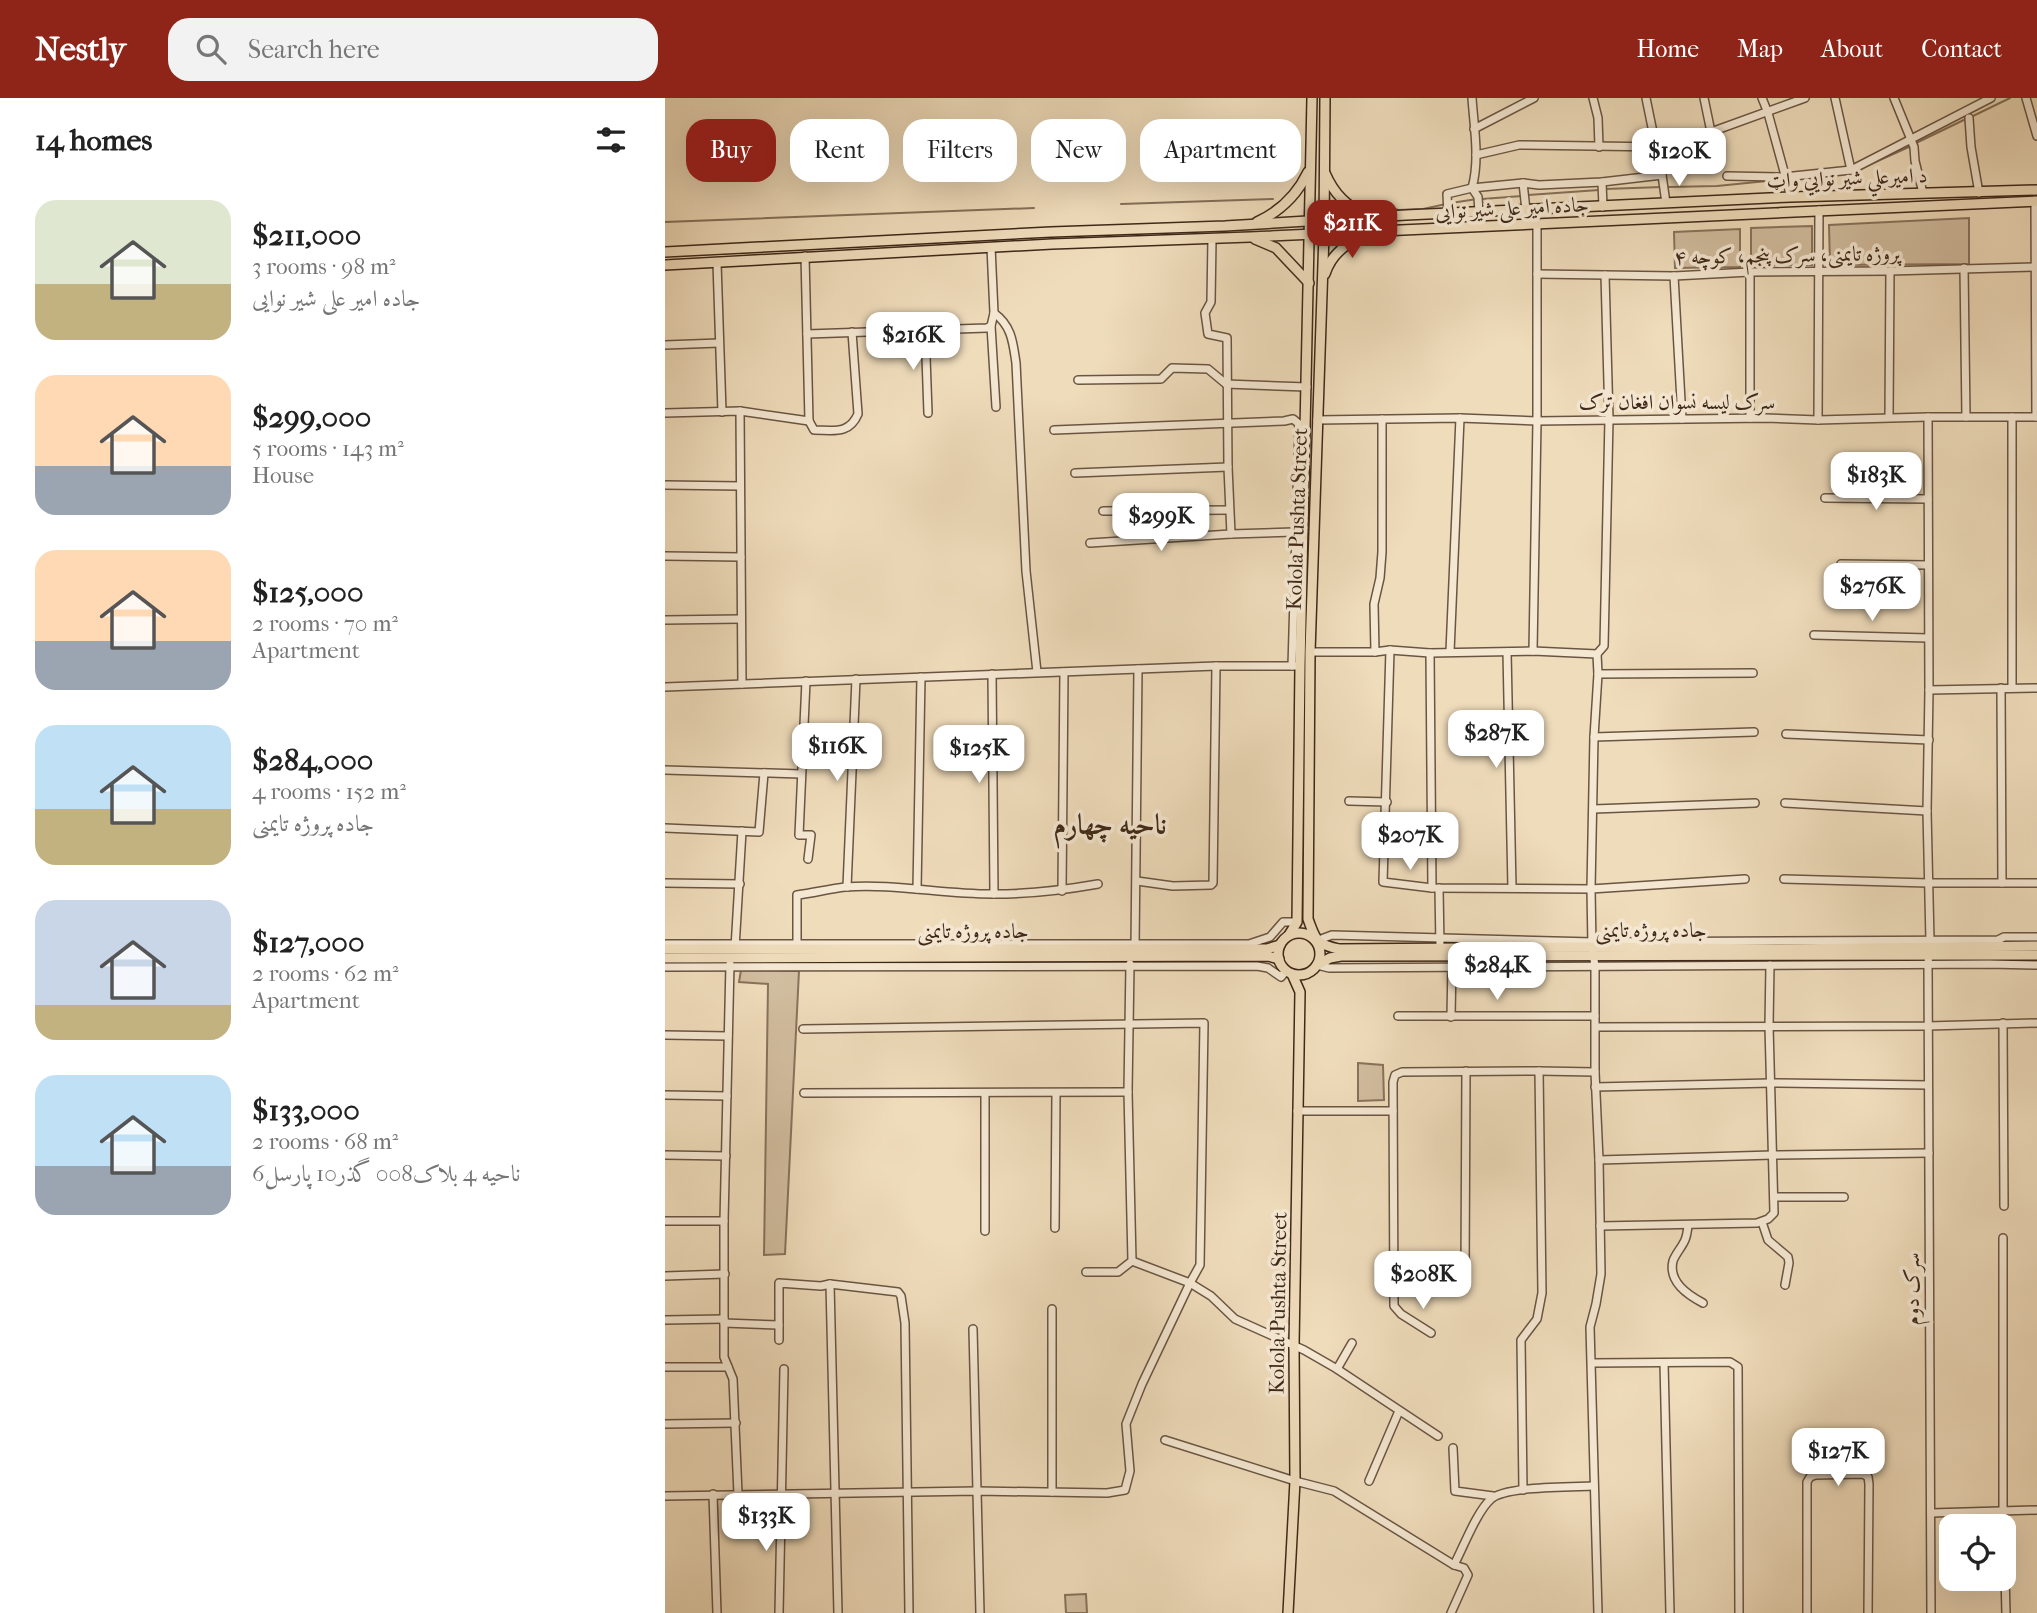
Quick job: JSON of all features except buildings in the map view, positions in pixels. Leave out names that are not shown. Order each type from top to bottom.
[{"type":"main road","points":[[1289,935],[1303,933],[1316,941],[1321,952],[1315,968],[1300,992],[1279,959],[1280,945],[1297,922],[1296,666],[1310,283],[1312,98]]},
{"type":"main road","name":"Kolola Pushta Street","points":[[1316,941],[1308,919],[1310,652],[1324,234],[1325,98]]},
{"type":"main road","points":[[1250,225],[1283,207],[1301,186],[1311,167]]},
{"type":"main road","points":[[1324,168],[1331,186],[1344,203],[1373,217]]},
{"type":"main road","name":"د امیرعلي شیر نوايي واټ","points":[[665,252],[1791,197],[2037,190]]},
{"type":"main road","name":"جاده امیر علی شیر نوایی","points":[[665,265],[905,251],[2036,201]]},
{"type":"main road","points":[[1322,283],[1328,265],[1340,250],[1355,239],[1374,231]]},
{"type":"main road","points":[[1250,237],[1276,248],[1310,283]]},
{"type":"main road","points":[[905,240],[905,251]]},
{"type":"main road","points":[[868,242],[868,253]]},
{"type":"main road","name":"جاده پروژه تایمنی","points":[[1316,941],[1339,949],[1440,943],[1594,953]]},
{"type":"main road","name":"جاده پروژه تایمنی","points":[[733,954],[780,962],[1133,954],[1267,949],[1280,945]]},
{"type":"main road","name":"جاده پروژه تایمنی","points":[[665,958],[690,954],[733,954],[797,946],[1268,956],[1279,959]]},
{"type":"main road","name":"جاده پروژه تایمنی","points":[[1929,952],[2037,946]]},
{"type":"main road","name":"جاده پروژه تایمنی","points":[[665,949],[690,954]]},
{"type":"main road","name":"جاده پروژه تایمنی","points":[[1315,968],[1330,958],[1341,956],[1773,949],[2037,955]]},
{"type":"main road","points":[[1289,972],[1306,974],[1315,968]]},
{"type":"main road","name":"Kolola Pushta Street","points":[[1287,1611],[1295,1481],[1294,1345],[1300,992]]},
{"type":"street","points":[[1472,98],[1476,155],[1476,175],[1472,188]]},
{"type":"street","points":[[1474,129],[1534,98]]},
{"type":"street","points":[[1594,98],[1599,147]]},
{"type":"street","points":[[1646,98],[1659,147],[1666,203]]},
{"type":"street","points":[[1703,98],[1711,132]]},
{"type":"street","points":[[1762,98],[1791,197]]},
{"type":"street","points":[[1476,155],[1519,145],[1659,147],[1692,142],[1711,132],[1805,98]]},
{"type":"street","points":[[1835,98],[1851,170]]},
{"type":"street","points":[[1894,98],[1914,147],[1923,193]]},
{"type":"street","points":[[1727,176],[1785,179],[1851,170],[1991,98]]},
{"type":"street","points":[[2026,98],[2037,136]]},
{"type":"street","points":[[1969,118],[1979,193]]},
{"type":"street","points":[[1448,214],[1447,196],[1472,188],[1602,182],[1662,175]]},
{"type":"street","points":[[1602,182],[1603,206]]},
{"type":"street","points":[[1523,184],[1526,210]]},
{"type":"street","points":[[1472,188],[1478,197],[1479,213]]},
{"type":"street","points":[[2036,201],[2037,417]]},
{"type":"street","points":[[1818,420],[1819,210]]},
{"type":"street","points":[[1533,651],[1537,225]]},
{"type":"street","points":[[1212,239],[1211,302],[1205,313],[1208,334],[1227,338],[1231,534]]},
{"type":"street","points":[[991,247],[994,313],[991,326],[996,407]]},
{"type":"street","points":[[805,256],[809,421],[814,430],[845,430],[854,422],[857,414],[852,332]]},
{"type":"street","points":[[717,263],[722,412]]},
{"type":"street","name":"پروژه تایمنی، سرک پنجم، کوچه ۴","points":[[1537,274],[1674,276],[1750,272],[2036,267]]},
{"type":"street","points":[[1964,268],[1966,417]]},
{"type":"street","points":[[1889,418],[1890,271]]},
{"type":"street","points":[[1750,272],[1750,418]]},
{"type":"street","points":[[1598,1613],[1590,1327],[1597,1304],[1601,1274],[1591,889],[1597,654],[1604,646],[1609,419],[1605,275]]},
{"type":"street","points":[[1674,276],[1682,419]]},
{"type":"street","points":[[994,313],[1003,319],[1013,339],[1016,363],[1026,571],[1037,672]]},
{"type":"street","points":[[807,334],[991,326]]},
{"type":"street","points":[[925,329],[928,413]]},
{"type":"street","points":[[665,345],[719,343]]},
{"type":"street","points":[[1078,380],[1161,379],[1172,368],[1193,367],[1208,369],[1226,384],[1307,387]]},
{"type":"street","points":[[665,413],[740,411],[809,421]]},
{"type":"street","points":[[740,411],[742,684]]},
{"type":"street","name":"سرک دوم","points":[[1928,417],[1927,883],[1931,1613]]},
{"type":"street","points":[[2012,417],[2012,688]]},
{"type":"street","name":"سرک لیسه نسوان افغان‌ ترک","points":[[1317,420],[2037,417]]},
{"type":"street","points":[[1450,652],[1460,418]]},
{"type":"street","points":[[665,687],[1216,666],[1296,666],[1294,533],[1298,423],[1293,419],[1054,430]]},
{"type":"street","points":[[1375,652],[1374,604],[1382,552],[1382,419]]},
{"type":"street","points":[[1075,473],[1228,467]]},
{"type":"street","points":[[665,485],[740,486]]},
{"type":"street","points":[[1825,498],[1928,499]]},
{"type":"street","points":[[1103,511],[1229,510]]},
{"type":"street","points":[[1090,543],[1294,533]]},
{"type":"street","points":[[665,556],[741,557]]},
{"type":"street","points":[[1841,564],[1928,565]]},
{"type":"street","points":[[665,620],[741,620]]},
{"type":"street","points":[[1814,635],[1928,638]]},
{"type":"street","points":[[1310,652],[1390,650],[1430,653],[1533,651],[1597,654]]},
{"type":"street","points":[[1390,650],[1384,882],[1436,888],[1591,889],[1745,879]]},
{"type":"street","points":[[1507,652],[1512,888]]},
{"type":"street","points":[[1430,653],[1436,888],[1440,943]]},
{"type":"street","points":[[1137,881],[1173,887],[1213,883],[1216,666]]},
{"type":"street","points":[[1132,1261],[1128,1092],[1137,881],[1138,669]]},
{"type":"street","points":[[1062,891],[1064,672]]},
{"type":"street","points":[[1598,674],[1753,673]]},
{"type":"street","points":[[992,674],[994,894]]},
{"type":"street","points":[[917,889],[921,677]]},
{"type":"street","points":[[846,887],[856,680]]},
{"type":"street","points":[[806,681],[799,835],[811,835],[808,859]]},
{"type":"street","points":[[2001,688],[2002,883]]},
{"type":"street","points":[[1929,690],[2037,688]]},
{"type":"street","points":[[1594,737],[1754,732]]},
{"type":"street","points":[[1786,734],[1929,740]]},
{"type":"street","points":[[665,770],[801,774]]},
{"type":"street","points":[[665,828],[759,832],[764,773]]},
{"type":"street","points":[[1349,800],[1387,802]]},
{"type":"street","points":[[1594,809],[1755,803]]},
{"type":"street","points":[[1785,803],[1927,811]]},
{"type":"street","points":[[738,1494],[733,1379],[725,1357],[724,1221],[728,1036],[742,831]]},
{"type":"street","points":[[1784,879],[2037,883]]},
{"type":"street","points":[[665,883],[740,884]]},
{"type":"street","points":[[797,946],[797,895],[846,887],[994,894],[1062,891],[1098,884]]},
{"type":"street","points":[[1133,954],[1249,944],[1270,937],[1283,922],[1297,922]]},
{"type":"street","name":"جاده پروژه تایمنی","points":[[1315,968],[1452,966],[1594,953],[1770,965],[1929,952],[2004,937],[2037,937]]},
{"type":"street","points":[[665,944],[690,954],[733,954]]},
{"type":"street","name":"جاده پروژه تایمنی","points":[[1929,952],[2037,965]]},
{"type":"street","points":[[665,967],[690,954]]},
{"type":"street","points":[[1133,954],[1257,966],[1268,968],[1281,977],[1289,972]]},
{"type":"street","points":[[1451,955],[1451,1017]]},
{"type":"street","points":[[1600,1226],[1688,1226],[1762,1222],[1774,1213],[1770,965]]},
{"type":"street","points":[[1398,1016],[1595,1016]]},
{"type":"street","points":[[665,1496],[907,1492],[1107,1493],[1125,1490],[1130,1471],[1126,1424],[1142,1384],[1200,1265],[1204,1023],[803,1029]]},
{"type":"street","points":[[2003,1023],[2004,1206]]},
{"type":"street","points":[[1596,1027],[2037,1023]]},
{"type":"street","points":[[665,1035],[728,1036]]},
{"type":"street","points":[[1523,1490],[1521,1339],[1537,1319],[1542,1293],[1539,1070]]},
{"type":"street","points":[[1431,1333],[1401,1314],[1394,1306],[1395,1075],[1402,1072],[1466,1071],[1595,1072]]},
{"type":"street","points":[[1465,1272],[1466,1071]]},
{"type":"street","points":[[1595,1087],[1770,1083],[1928,1084]]},
{"type":"street","points":[[804,1093],[1128,1092]]},
{"type":"street","points":[[985,1093],[985,1231]]},
{"type":"street","points":[[1055,1228],[1056,1094]]},
{"type":"street","points":[[665,1095],[727,1096]]},
{"type":"street","points":[[1369,1111],[1370,1100]]},
{"type":"street","points":[[1297,1111],[1393,1111]]},
{"type":"street","points":[[1599,1160],[1929,1153]]},
{"type":"street","points":[[665,1155],[726,1156]]},
{"type":"street","points":[[1774,1198],[1844,1197]]},
{"type":"street","points":[[665,1221],[724,1221]]},
{"type":"street","points":[[1762,1222],[1768,1240],[1788,1257],[1785,1285]]},
{"type":"street","points":[[1688,1226],[1686,1239],[1673,1261],[1673,1273],[1677,1283],[1687,1294],[1703,1303]]},
{"type":"street","points":[[2003,1238],[2003,1511]]},
{"type":"street","points":[[1132,1261],[1190,1283],[1211,1296],[1235,1319],[1294,1345],[1337,1369],[1439,1436]]},
{"type":"street","points":[[1086,1272],[1118,1272],[1132,1261]]},
{"type":"street","points":[[665,1276],[725,1274]]},
{"type":"street","points":[[779,1340],[779,1283],[821,1286],[830,1284],[887,1290],[898,1292],[901,1296],[905,1323],[909,1613]]},
{"type":"street","points":[[830,1284],[838,1613]]},
{"type":"street","points":[[1052,1309],[1052,1492]]},
{"type":"street","points":[[665,1320],[779,1325]]},
{"type":"street","points":[[973,1329],[980,1613]]},
{"type":"street","points":[[1337,1369],[1352,1343]]},
{"type":"street","points":[[1592,1363],[1730,1362],[1738,1367],[1739,1613]]},
{"type":"street","points":[[1664,1363],[1670,1613]]},
{"type":"street","points":[[665,1367],[728,1367]]},
{"type":"street","points":[[779,1613],[784,1369]]},
{"type":"street","points":[[1369,1481],[1399,1411]]},
{"type":"street","points":[[665,1424],[736,1423]]},
{"type":"street","points":[[1165,1440],[1335,1491],[1464,1569],[1468,1575],[1451,1613]]},
{"type":"street","points":[[1453,1448],[1455,1491],[1493,1496],[1523,1490],[1593,1486]]},
{"type":"street","points":[[1807,1613],[1807,1482],[1815,1475],[1863,1474],[1868,1477],[1870,1483],[1868,1613]]},
{"type":"street","points":[[713,1494],[717,1613]]},
{"type":"street","points":[[1454,1565],[1483,1507],[1493,1496]]},
{"type":"street","points":[[1931,1513],[2037,1510]]},
{"type":"street","points":[[2005,1591],[2006,1613]]},
{"type":"shaded area","points":[[1969,218],[1969,264],[1830,265],[1829,225]]},
{"type":"shaded area","points":[[1812,226],[1812,265],[1751,265],[1751,228]]},
{"type":"shaded area","points":[[1740,229],[1740,267],[1675,268],[1674,232]]},
{"type":"shaded area","points":[[741,970],[799,971],[785,1254],[764,1255],[768,984],[739,982]]},
{"type":"shaded area","points":[[1358,1063],[1383,1065],[1384,1100],[1358,1101]]},
{"type":"shaded area","points":[[1086,1594],[1087,1613],[1066,1613],[1065,1595]]},
{"type":"waterway","points":[[1973,116],[2010,98]]},
{"type":"waterway","points":[[1916,143],[1968,118]]},
{"type":"waterway","points":[[1862,168],[1911,146]]},
{"type":"waterway","points":[[1668,187],[1717,186],[1777,180]]},
{"type":"waterway","points":[[1605,189],[1662,187]]},
{"type":"waterway","points":[[1528,195],[1599,190]]},
{"type":"waterway","points":[[1482,199],[1522,196]]},
{"type":"waterway","points":[[1121,204],[1273,199]]},
{"type":"waterway","points":[[1451,203],[1477,199]]},
{"type":"waterway","points":[[1372,209],[1423,209],[1446,204]]},
{"type":"waterway","points":[[665,222],[1034,208]]},
{"type":"district","name":"ناحیه چهارم","points":[[1110,824]]}]
